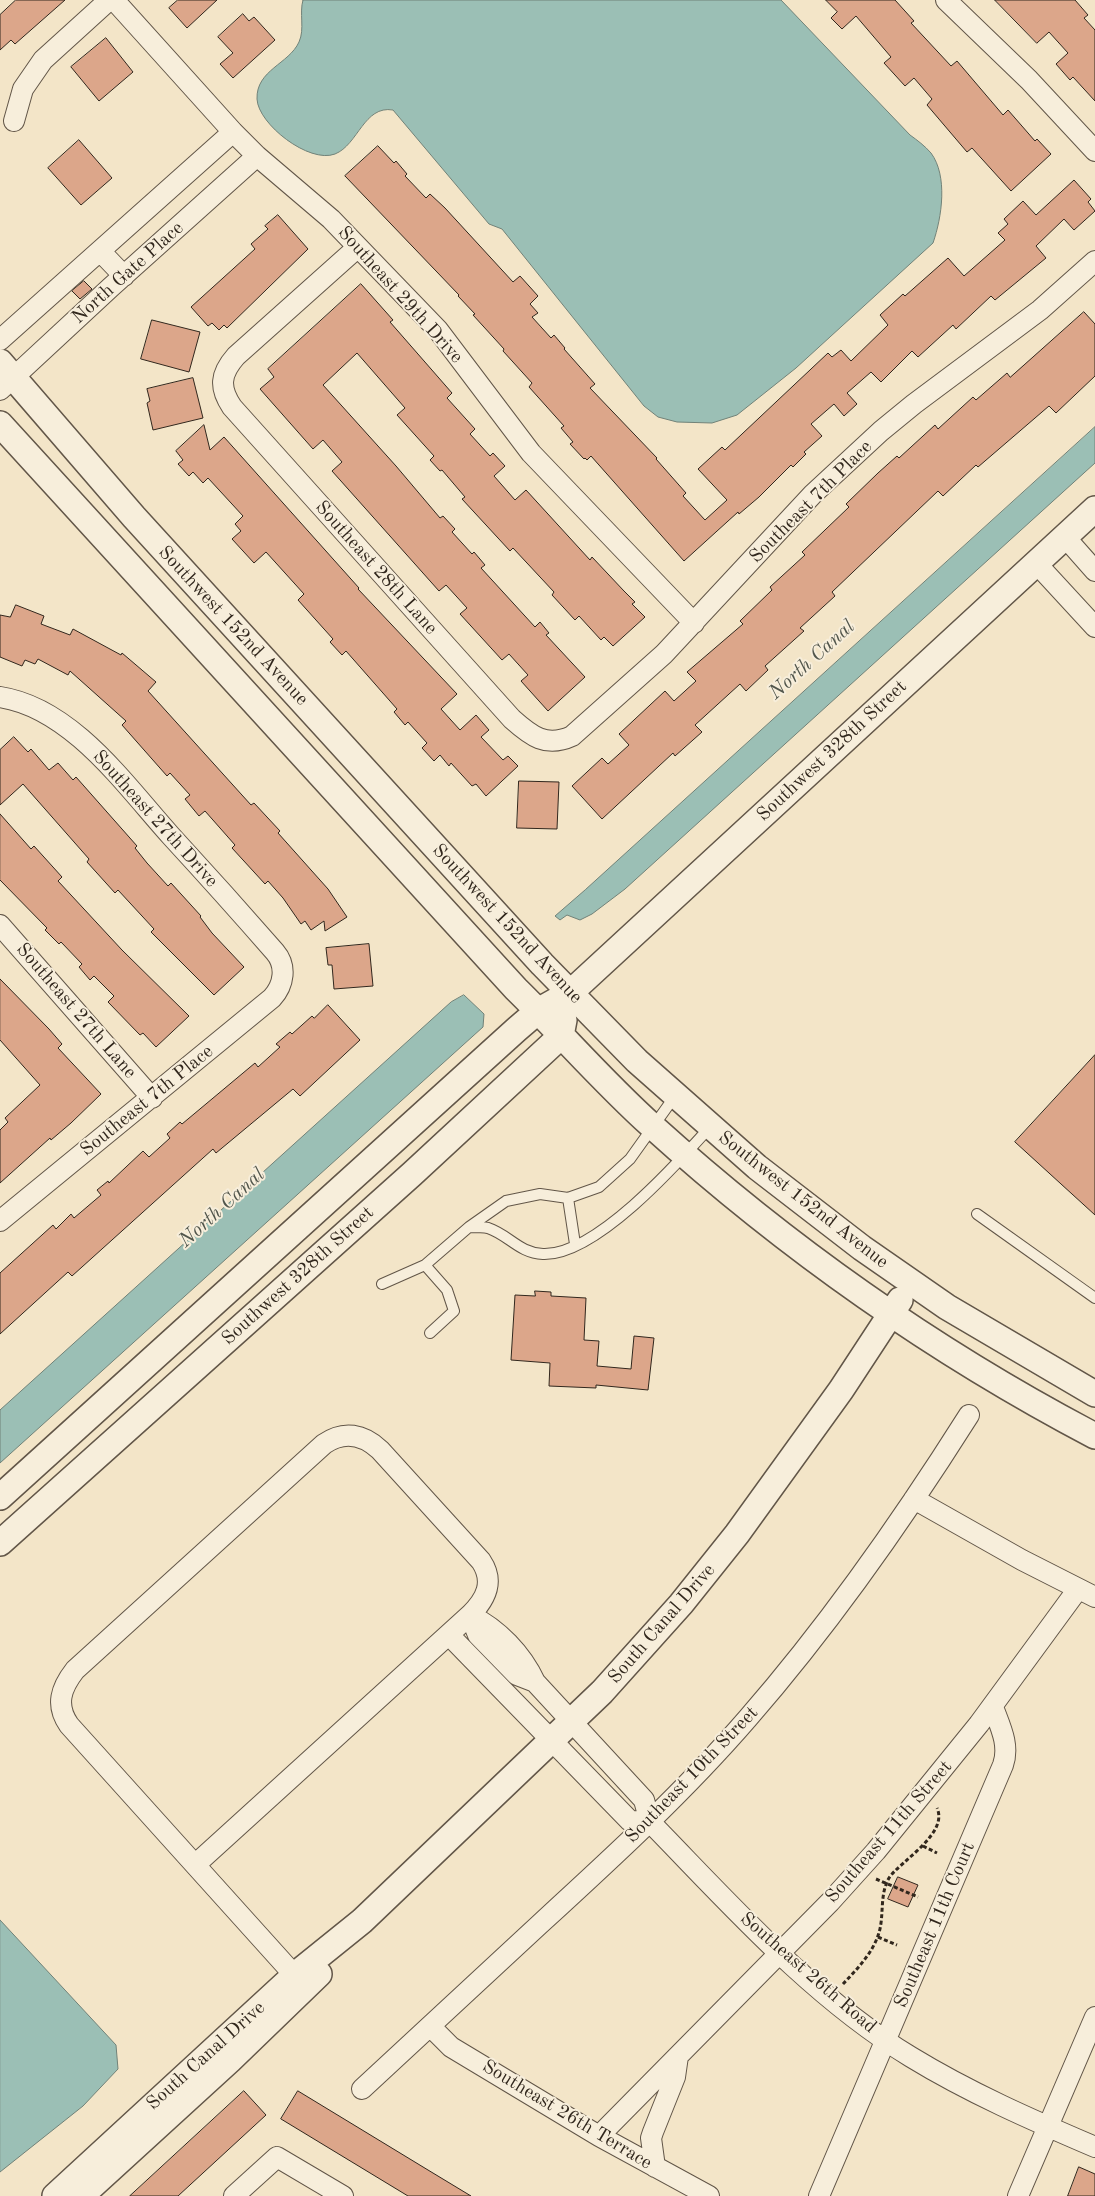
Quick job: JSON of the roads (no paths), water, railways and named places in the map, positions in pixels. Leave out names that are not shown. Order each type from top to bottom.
[{"type":"street","points":[[14,121],[24,88],[43,60],[109,0]]},
{"type":"street","name":"Southeast 29th Drive","points":[[114,0],[233,132],[257,156],[331,219],[438,330],[531,453],[694,623]]},
{"type":"street","points":[[946,0],[1029,80],[1095,151]]},
{"type":"street","name":"North Gate Place","points":[[0,340],[233,132]]},
{"type":"street","name":"North Gate Place","points":[[5,377],[124,276],[257,156]]},
{"type":"street","name":"Southeast 28th Lane","points":[[358,246],[236,356],[226,370],[223,392],[232,408],[499,704],[524,730],[536,738]]},
{"type":"street","points":[[100,251],[124,276]]},
{"type":"street","name":"Southeast 7th Place","points":[[536,738],[554,742],[572,736],[664,654],[813,494],[882,431],[914,404],[1040,310],[1095,261]]},
{"type":"street","name":"Southwest 152nd Avenue","points":[[5,377],[542,964],[620,1044],[675,1096],[710,1128],[809,1208],[910,1282],[1003,1342],[1095,1394]]},
{"type":"street","name":"Southwest 152nd Avenue","points":[[0,424],[561,1036],[652,1126],[796,1245],[892,1313],[984,1373],[1095,1436]]},
{"type":"street","name":"Southwest 328th Street","points":[[0,1497],[538,1011],[570,993],[1095,509]]},
{"type":"street","points":[[1065,537],[1095,571]]},
{"type":"street","points":[[1036,563],[1095,628]]},
{"type":"street","name":"Southeast 27th Drive","points":[[0,697],[44,713],[84,741],[276,952],[282,963],[283,973]]},
{"type":"street","name":"Southeast 27th Lane","points":[[0,925],[152,1098]]},
{"type":"street","name":"Southeast 7th Place","points":[[0,1221],[272,998],[280,985],[283,973]]},
{"type":"street","points":[[561,1036],[570,993]]},
{"type":"street","name":"Southwest 328th Street","points":[[0,1542],[397,1188],[561,1036]]},
{"type":"street","name":"South Canal Drive","points":[[82,2196],[362,1921],[572,1722],[627,1665],[706,1574],[800,1449],[892,1313],[910,1282]]},
{"type":"street","name":"Southeast 10th Street","points":[[362,2089],[650,1822],[748,1719],[844,1598],[914,1499],[968,1416]]},
{"type":"street","points":[[196,1864],[449,1635],[481,1604],[488,1586],[487,1573],[481,1561],[373,1444],[357,1436],[339,1436],[324,1444],[75,1670],[61,1692],[60,1709],[69,1725],[196,1864],[300,1982]]},
{"type":"street","points":[[914,1499],[1022,1560],[1086,1593]]},
{"type":"street","name":"Southeast 11th Street","points":[[599,2136],[780,1953],[876,1852],[1086,1593]]},
{"type":"street","name":"Southeast 26th Road","points":[[470,1615],[496,1631],[527,1664],[535,1682],[644,1800],[650,1822],[780,1953],[822,1990],[910,2057],[974,2093],[1095,2147]]},
{"type":"street","points":[[449,1635],[630,1821],[650,1822]]},
{"type":"street","name":"Southeast 11th Court","points":[[819,2196],[1005,1761],[1005,1742],[993,1707]]},
{"type":"street","points":[[605,1796],[623,1778]]},
{"type":"street","name":"South Canal Drive","points":[[55,2196],[300,1982]]},
{"type":"street","points":[[1018,2196],[1095,2017]]},
{"type":"street","name":"Southeast 26th Terrace","points":[[430,2026],[452,2047],[599,2136],[709,2196]]},
{"type":"street","points":[[655,2167],[651,2138],[675,2076],[678,2056]]},
{"type":"street","points":[[234,2196],[277,2157],[316,2189],[343,2196]]},
{"type":"lane","points":[[382,1284],[425,1265],[469,1227],[506,1201],[540,1194],[568,1198],[599,1187],[630,1159],[675,1096]]},
{"type":"lane","points":[[469,1227],[488,1228],[504,1236],[525,1252],[544,1254],[575,1244],[621,1218],[710,1128]]},
{"type":"lane","points":[[568,1198],[575,1244]]},
{"type":"lane","points":[[978,1214],[1095,1298]]},
{"type":"lane","points":[[425,1265],[447,1290],[454,1311],[430,1333]]},
{"type":"water","points":[[303,0],[781,0],[910,135],[931,153],[940,173],[942,197],[939,221],[933,243],[796,368],[737,415],[712,423],[677,422],[658,417],[644,406],[502,229],[489,224],[393,110],[383,110],[375,114],[368,119],[350,143],[343,149],[335,154],[324,156],[299,148],[275,130],[266,120],[257,99],[258,89],[267,74],[294,50],[299,42],[302,32]]},
{"type":"water","name":"North Canal","points":[[1095,427],[1095,463],[625,889],[592,914],[580,920],[567,915],[560,920],[555,916],[585,890]]},
{"type":"water","name":"North Canal","points":[[464,995],[484,1014],[483,1027],[0,1463],[0,1410],[451,1002]]},
{"type":"water","points":[[0,1920],[116,2045],[118,2069],[83,2106],[0,2172]]}]
